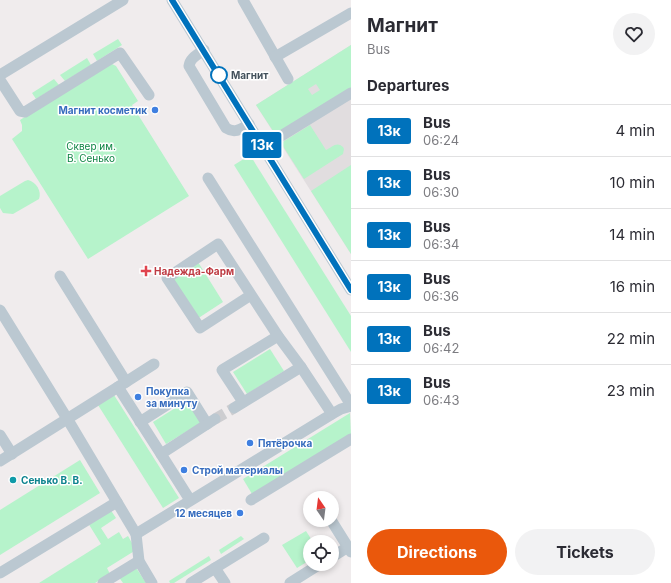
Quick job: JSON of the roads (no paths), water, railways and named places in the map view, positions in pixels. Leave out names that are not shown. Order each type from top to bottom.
[{"type":"street","points":[[0,76],[123,0]]},
{"type":"street","points":[[172,0],[351,290]]},
{"type":"street","points":[[243,0],[288,79]]},
{"type":"street","points":[[275,57],[351,13]]},
{"type":"street","points":[[204,50],[190,61],[189,66],[226,128],[231,132],[249,124]]},
{"type":"street","points":[[0,80],[20,111],[25,112],[120,53],[149,95]]},
{"type":"street","points":[[263,147],[351,93]]},
{"type":"street","points":[[136,534],[332,414],[351,405],[208,178]]},
{"type":"street","points":[[251,295],[200,328],[167,278],[218,244],[278,336],[301,367],[332,414]]},
{"type":"street","points":[[60,276],[122,385],[140,422],[190,500]]},
{"type":"street","points":[[0,310],[136,534],[139,561],[152,583]]},
{"type":"street","points":[[278,336],[222,370],[238,405],[301,367]]},
{"type":"street","points":[[0,461],[68,420],[154,364]]},
{"type":"street","points":[[140,422],[187,392],[211,422],[161,454]]},
{"type":"street","points":[[0,435],[12,454]]},
{"type":"street","points":[[251,500],[351,439]]},
{"type":"street","points":[[0,573],[117,502]]},
{"type":"street","points":[[335,527],[349,549],[339,554]]},
{"type":"street","points":[[191,583],[264,538]]},
{"type":"street","points":[[102,583],[139,561]]},
{"type":"street","points":[[215,568],[224,583]]},
{"type":"street","points":[[290,583],[309,571]]},
{"type":"tunnel","points":[[215,419],[234,408]]},
{"type":"place","name":"Магнит","points":[[219,75]]},
{"type":"place","name":"Магнит косметик","points":[[155,110]]},
{"type":"place","name":"Надежда-Фарм","points":[[146,271]]},
{"type":"place","name":"Покупка за минуту","points":[[138,397]]},
{"type":"place","name":"Пятёрочка","points":[[250,443]]},
{"type":"place","name":"Строй материалы","points":[[184,470]]},
{"type":"place","name":"Сенько В. В.","points":[[13,480]]},
{"type":"place","name":"12 месяцев","points":[[240,513]]},
{"type":"park label","name":"Сквер им. В. Сенько","points":[[91,152]]}]
